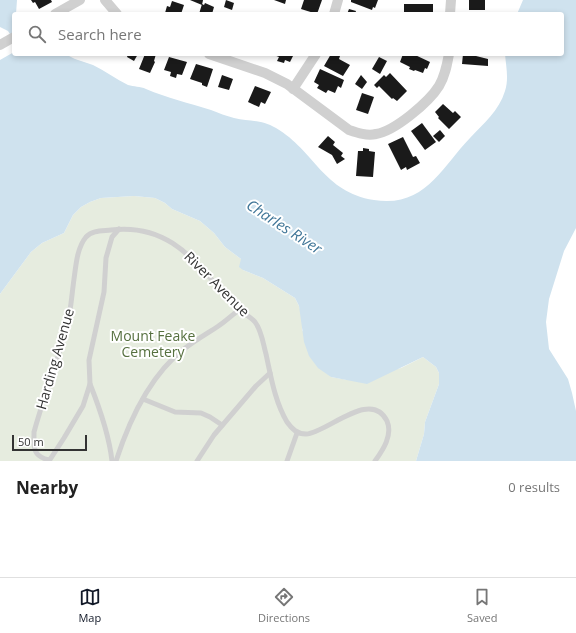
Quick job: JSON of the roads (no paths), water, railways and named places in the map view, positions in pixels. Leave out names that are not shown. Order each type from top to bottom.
[{"type":"street","points":[[59,12],[80,0]]},
{"type":"street","points":[[105,0],[115,12]]},
{"type":"street","points":[[335,12],[338,0]]},
{"type":"street","points":[[450,12],[451,0]]},
{"type":"street","points":[[0,45],[12,38]]},
{"type":"street","points":[[215,56],[271,75],[293,89],[349,130],[366,135],[381,133],[390,129],[413,114],[434,94],[444,76],[449,56]]},
{"type":"street","points":[[293,89],[315,56]]},
{"type":"lane","name":"River Avenue","points":[[119,229],[142,230],[153,233],[180,247],[196,262],[239,310],[255,322],[262,339],[274,391],[285,418],[297,433]]},
{"type":"lane","points":[[112,461],[110,443],[105,424],[90,384],[89,360],[104,292],[106,258],[112,237],[119,229]]},
{"type":"lane","name":"Harding Avenue","points":[[49,461],[41,458],[34,449],[34,432],[68,321],[80,247],[86,236],[92,232],[119,229]]},
{"type":"lane","points":[[116,461],[126,433],[157,377],[183,350],[239,310]]},
{"type":"lane","points":[[197,461],[204,448],[222,425],[256,386],[270,373]]},
{"type":"lane","points":[[49,461],[83,406],[90,384]]},
{"type":"lane","points":[[144,399],[175,412],[201,413],[222,425]]},
{"type":"lane","points":[[287,461],[297,433],[305,434],[313,432],[360,410],[379,412],[385,418],[389,426],[388,437],[383,449],[375,461]]},
{"type":"water","points":[[0,0],[17,0],[16,12],[12,12],[12,37],[8,31],[0,27]]},
{"type":"water","name":"Charles River","points":[[523,0],[576,0],[576,228],[564,251],[549,299],[546,322],[549,349],[568,379],[576,411],[576,461],[416,461],[424,434],[425,422],[439,384],[439,373],[436,367],[423,357],[367,384],[331,377],[318,368],[309,356],[304,342],[299,306],[295,298],[263,278],[239,267],[241,259],[225,247],[214,233],[200,221],[172,209],[165,203],[155,198],[134,196],[101,198],[81,207],[73,215],[64,233],[42,243],[31,252],[0,294],[0,60],[12,53],[12,56],[68,56],[93,65],[128,85],[144,88],[231,117],[271,125],[289,137],[301,148],[320,170],[343,189],[357,196],[374,200],[392,201],[406,198],[419,192],[430,183],[495,111],[502,98],[507,82],[505,56],[564,56],[564,12],[518,12]]},
{"type":"park label","name":"Mount Feake Cemetery","points":[[153,344]]}]
